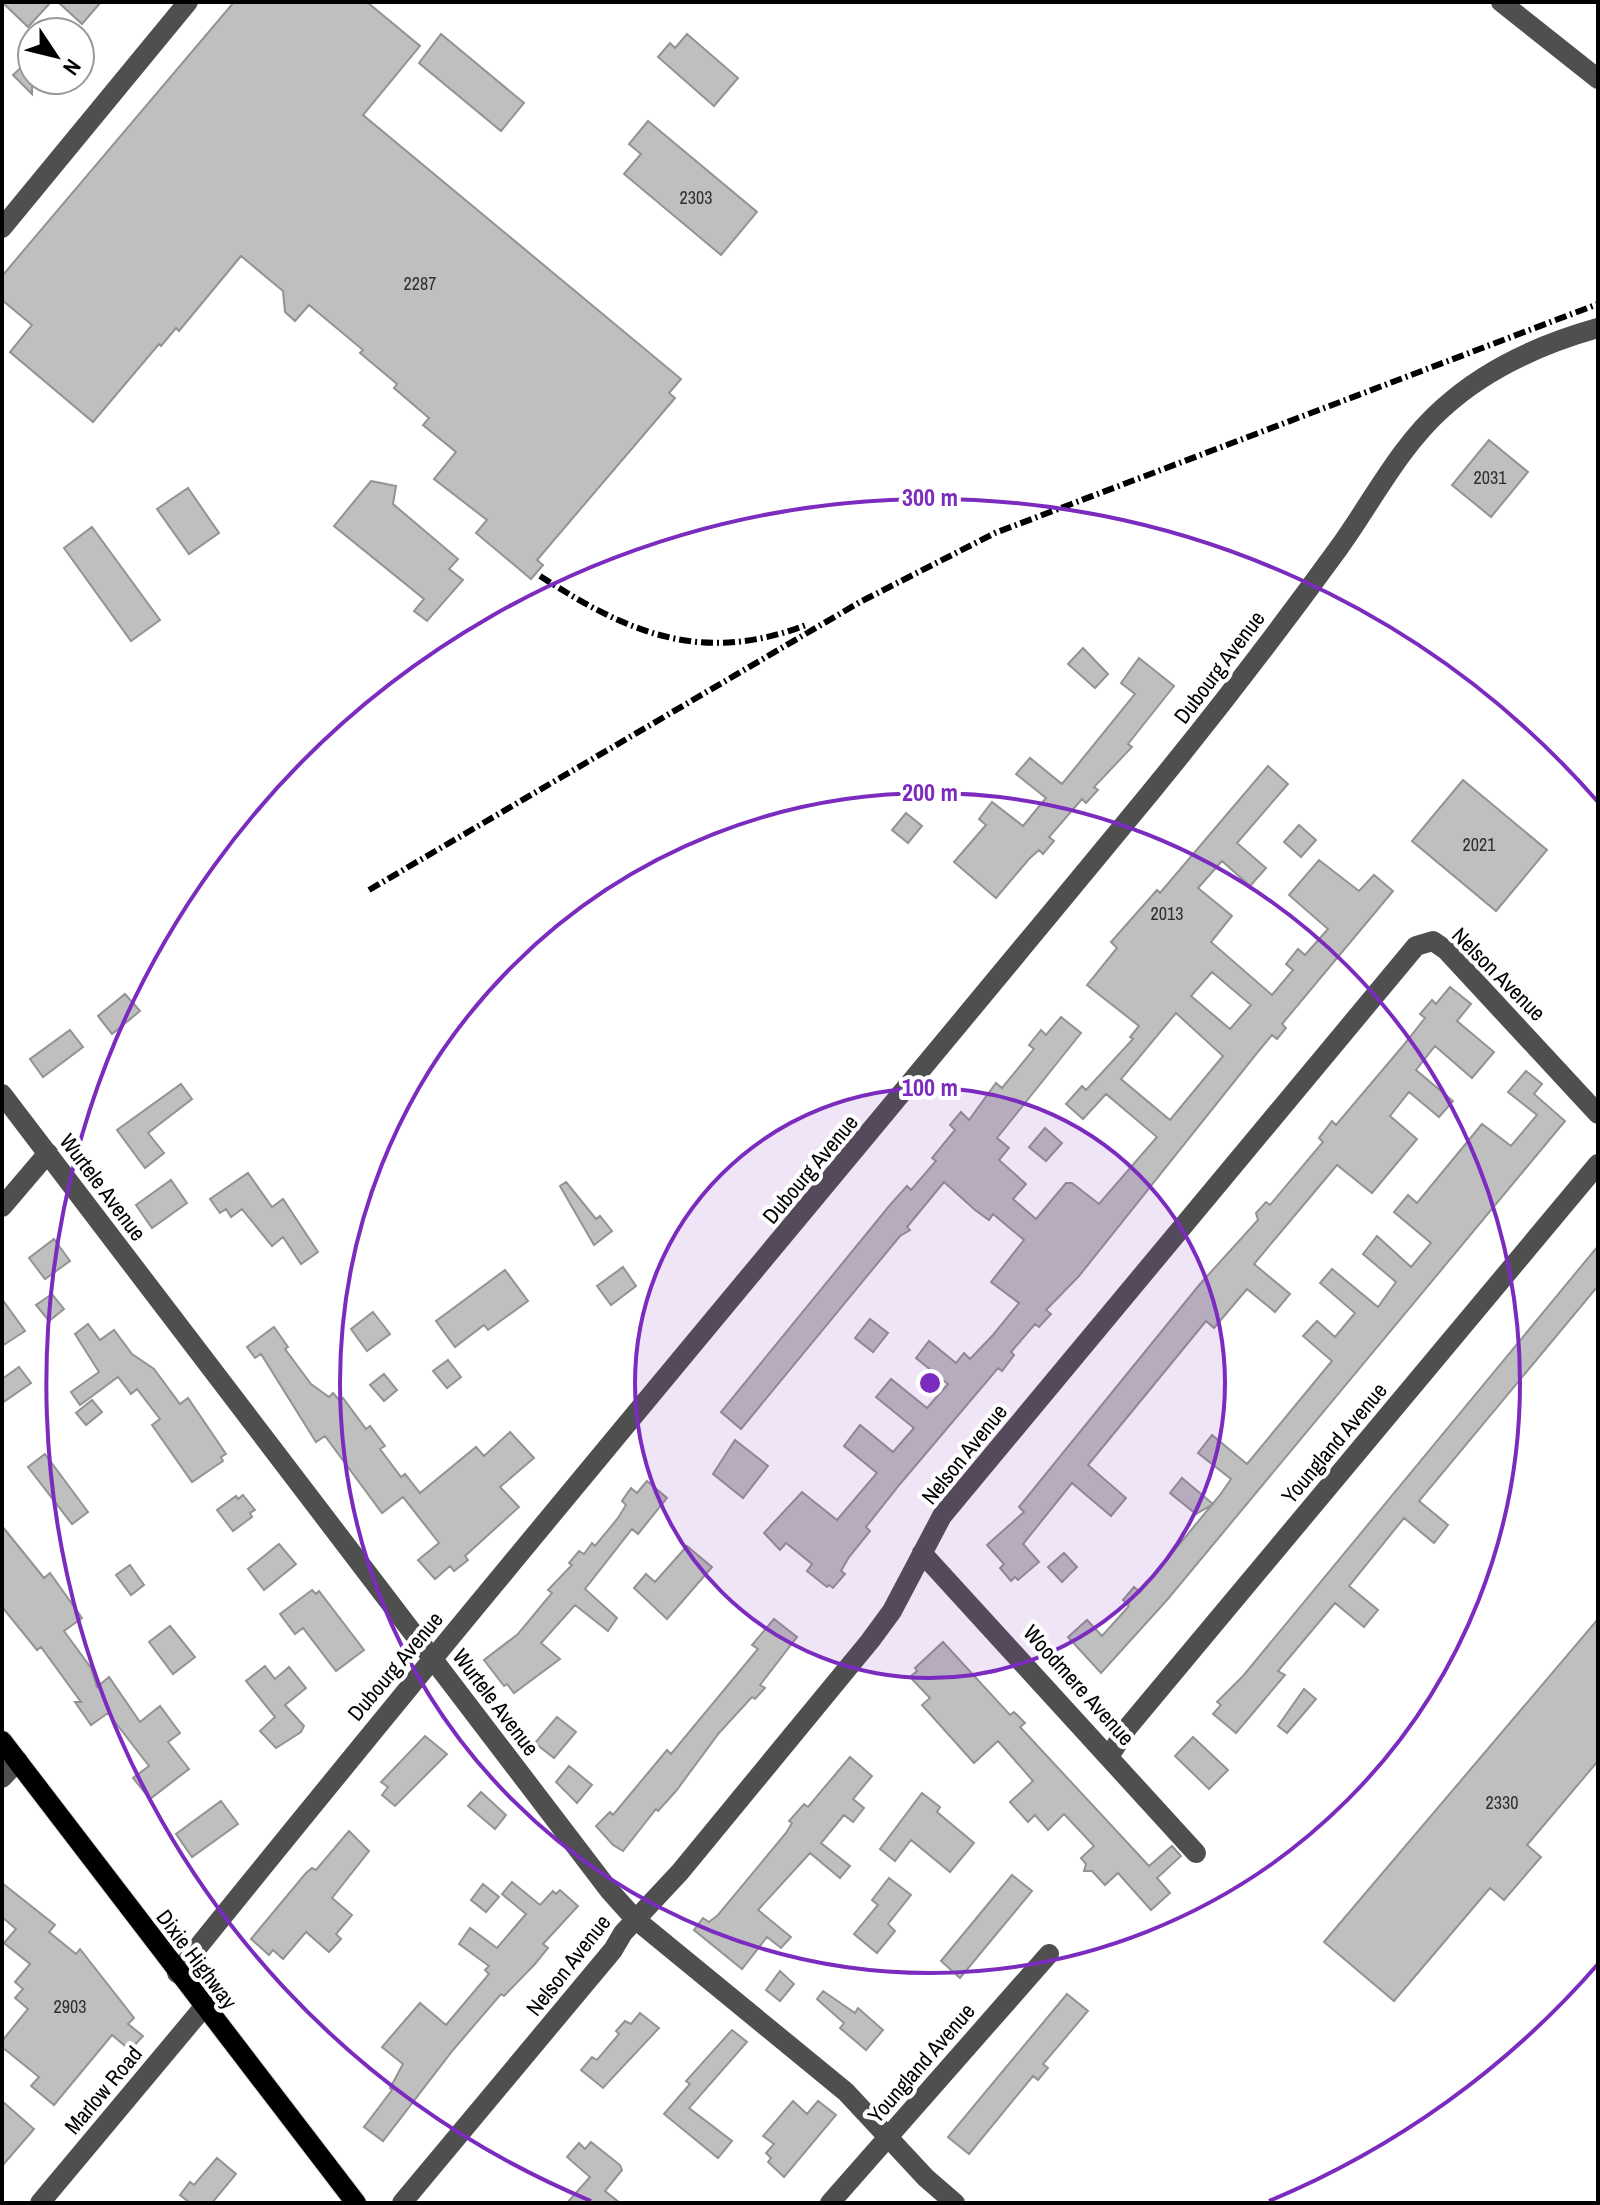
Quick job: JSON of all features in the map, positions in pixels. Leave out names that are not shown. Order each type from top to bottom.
[{"type":"main road","name":"Dixie Highway","points":[[2,1741],[203,2008],[356,2203]]},
{"type":"street","points":[[2,228],[188,2]]},
{"type":"street","points":[[1501,2],[1598,79]]},
{"type":"street","name":"Dubourg Avenue","points":[[177,1973],[432,1658],[607,1453],[1175,763],[1341,544],[1421,430],[1469,387],[1515,359],[1553,341],[1598,328]]},
{"type":"street","name":"Nelson Avenue","points":[[402,2203],[635,1919],[680,1872],[870,1641],[892,1611],[942,1516],[1381,987],[1423,942],[1433,941],[1446,950],[1598,1114]]},
{"type":"street","name":"Wurtele Avenue","points":[[2,1094],[635,1919],[846,2092],[926,2178],[955,2203]]},
{"type":"street","points":[[2,1207],[48,1153]]},
{"type":"street","name":"Youngland Avenue","points":[[1110,1755],[1128,1727],[1598,1164]]},
{"type":"street","name":"Woodmere Avenue","points":[[922,1553],[1110,1755],[1196,1853]]},
{"type":"street","points":[[2,1778],[18,1761]]},
{"type":"street","name":"Youngland Avenue","points":[[830,2203],[1049,1954]]},
{"type":"street","name":"Marlow Road","points":[[40,2203],[203,2008]]},
{"type":"building","points":[[2,2],[51,2],[38,16],[17,16]]},
{"type":"building","points":[[58,2],[101,2],[89,16],[73,16]]},
{"type":"building","points":[[234,2],[367,2],[420,46],[363,115],[681,379],[669,393],[675,398],[537,560],[543,565],[531,579],[476,533],[487,520],[434,479],[456,452],[423,425],[429,418],[394,388],[397,384],[360,353],[363,350],[309,305],[295,321],[285,312],[283,291],[241,256],[179,331],[176,328],[161,346],[159,344],[93,422],[10,352],[32,325],[2,300],[2,276]]},
{"type":"building","points":[[441,34],[524,103],[501,131],[419,63]]},
{"type":"building","points":[[687,34],[738,78],[714,106],[658,57],[670,43],[675,48]]},
{"type":"building","points":[[648,121],[757,212],[721,255],[624,174],[641,154],[629,144]]},
{"type":"building","points":[[1489,440],[1528,472],[1491,517],[1452,485]]},
{"type":"building","points":[[371,481],[396,486],[393,504],[458,559],[449,569],[463,580],[427,621],[414,611],[424,599],[334,526]]},
{"type":"building","points":[[188,488],[219,533],[189,554],[157,509]]},
{"type":"building","points":[[92,527],[160,620],[131,641],[64,548]]},
{"type":"building","points":[[1083,648],[1108,674],[1095,688],[1068,664]]},
{"type":"building","points":[[1139,658],[1174,686],[1128,744],[1132,747],[1094,787],[1098,790],[1086,803],[1082,799],[1049,837],[1054,841],[1043,854],[1039,850],[1029,859],[996,898],[954,862],[986,825],[979,819],[992,802],[1023,826],[1046,798],[1016,774],[1030,758],[1062,784],[1135,694],[1121,683]]},
{"type":"building","points":[[1268,766],[1288,784],[1237,843],[1266,868],[1250,886],[1222,861],[1198,888],[1232,916],[1211,942],[1272,995],[1293,970],[1286,964],[1298,949],[1305,955],[1328,929],[1289,895],[1319,860],[1359,891],[1374,875],[1393,891],[1282,1024],[1286,1028],[1277,1039],[1272,1035],[1079,1276],[1046,1310],[1051,1314],[1039,1327],[1035,1324],[1011,1352],[1014,1355],[1002,1371],[998,1368],[900,1484],[866,1527],[870,1531],[849,1557],[841,1571],[845,1574],[833,1588],[827,1587],[807,1571],[812,1564],[786,1543],[780,1550],[764,1533],[802,1492],[837,1520],[877,1473],[844,1446],[860,1425],[893,1452],[914,1428],[876,1397],[891,1379],[927,1408],[948,1384],[916,1358],[929,1341],[956,1363],[964,1353],[970,1359],[993,1335],[1019,1303],[991,1282],[1024,1240],[993,1214],[989,1220],[975,1210],[944,1182],[907,1227],[910,1230],[900,1236],[741,1429],[721,1412],[890,1205],[907,1186],[911,1190],[936,1161],[932,1158],[955,1130],[950,1125],[961,1112],[969,1120],[996,1083],[1002,1088],[1034,1049],[1029,1045],[1041,1030],[1046,1035],[1061,1017],[1081,1033],[997,1138],[1009,1148],[999,1160],[1026,1184],[1013,1199],[1036,1219],[1066,1183],[1072,1183],[1099,1204],[1157,1137],[1106,1094],[1083,1119],[1066,1104],[1082,1086],[1086,1090],[1133,1039],[1130,1037],[1139,1026],[1087,985],[1117,948],[1111,942],[1157,890],[1160,893]],"holes":[[[1212,972],[1251,1005],[1230,1029],[1191,996]],[[1176,1013],[1223,1056],[1170,1120],[1121,1079]]]},
{"type":"building","points":[[1463,780],[1547,850],[1496,911],[1412,841]]},
{"type":"building","points":[[906,813],[922,826],[908,843],[892,830]]},
{"type":"building","points":[[1299,825],[1316,840],[1301,857],[1284,842]]},
{"type":"building","points":[[1450,987],[1471,1004],[1457,1021],[1494,1052],[1472,1078],[1435,1046],[1416,1070],[1453,1101],[1439,1117],[1409,1092],[1390,1116],[1417,1139],[1372,1193],[1337,1165],[1254,1264],[1290,1294],[1275,1312],[1247,1289],[1214,1328],[1206,1321],[1088,1465],[1126,1498],[1111,1516],[1072,1483],[1023,1544],[1039,1562],[1018,1580],[1015,1577],[1011,1581],[1000,1568],[1004,1564],[987,1545],[1024,1512],[1019,1507],[1200,1284],[1258,1220],[1256,1213],[1266,1202],[1270,1205],[1323,1142],[1319,1138],[1332,1121],[1336,1125],[1425,1018],[1420,1014],[1432,1000],[1436,1004]]},
{"type":"building","points":[[125,994],[140,1011],[112,1034],[98,1016]]},
{"type":"building","points":[[70,1030],[83,1047],[43,1077],[30,1059]]},
{"type":"building","points":[[1526,1071],[1542,1084],[1534,1094],[1565,1121],[1167,1600],[1101,1673],[1068,1637],[1087,1620],[1102,1636],[1129,1606],[1123,1600],[1134,1587],[1140,1592],[1220,1495],[1231,1479],[1198,1453],[1212,1435],[1247,1464],[1332,1361],[1303,1336],[1317,1321],[1335,1337],[1355,1313],[1320,1283],[1332,1269],[1378,1307],[1396,1282],[1363,1254],[1377,1236],[1411,1267],[1431,1243],[1394,1212],[1408,1195],[1417,1203],[1482,1124],[1511,1146],[1537,1115],[1508,1092]]},
{"type":"building","points":[[181,1084],[192,1099],[148,1133],[164,1153],[145,1168],[117,1130]]},
{"type":"building","points":[[1045,1128],[1062,1143],[1046,1161],[1029,1147]]},
{"type":"building","points":[[248,1173],[272,1207],[283,1199],[318,1252],[301,1264],[283,1237],[272,1246],[242,1209],[231,1217],[226,1209],[220,1213],[210,1199]]},
{"type":"building","points":[[171,1180],[187,1203],[152,1228],[136,1205]]},
{"type":"building","points":[[566,1182],[596,1219],[600,1216],[612,1231],[594,1245],[560,1186]]},
{"type":"building","points":[[54,1239],[70,1261],[45,1279],[29,1258]]},
{"type":"building","points":[[1598,1246],[1598,1286],[1419,1501],[1448,1525],[1434,1543],[1404,1518],[1349,1586],[1378,1610],[1364,1627],[1335,1603],[1278,1671],[1285,1675],[1236,1733],[1213,1714],[1221,1705],[1217,1702],[1243,1676]]},
{"type":"building","points":[[623,1267],[636,1286],[611,1305],[597,1286]]},
{"type":"building","points":[[505,1270],[528,1301],[488,1330],[484,1325],[455,1347],[436,1321]]},
{"type":"building","points":[[52,1294],[64,1309],[49,1321],[36,1305]]},
{"type":"building","points":[[2,1299],[25,1331],[2,1346]]},
{"type":"building","points":[[373,1312],[390,1334],[367,1351],[351,1329]]},
{"type":"building","points":[[870,1319],[888,1333],[873,1352],[855,1338]]},
{"type":"building","points":[[88,1324],[100,1340],[114,1330],[132,1354],[154,1369],[180,1404],[188,1398],[226,1454],[221,1457],[223,1461],[192,1482],[152,1425],[160,1419],[137,1389],[131,1394],[118,1377],[80,1405],[71,1392],[99,1372],[75,1334]]},
{"type":"building","points":[[274,1327],[288,1347],[285,1349],[311,1384],[329,1397],[333,1393],[340,1401],[343,1398],[366,1429],[370,1426],[385,1446],[380,1449],[401,1477],[405,1474],[420,1493],[476,1447],[484,1456],[510,1432],[534,1458],[500,1487],[519,1507],[465,1556],[468,1560],[454,1571],[450,1566],[435,1579],[418,1560],[439,1543],[403,1497],[382,1513],[325,1436],[316,1442],[261,1354],[255,1358],[247,1347]]},
{"type":"building","points":[[448,1360],[461,1377],[447,1388],[433,1371]]},
{"type":"building","points":[[19,1367],[31,1383],[2,1403],[2,1379]]},
{"type":"building","points":[[384,1374],[397,1390],[384,1401],[370,1385]]},
{"type":"building","points":[[92,1400],[102,1412],[86,1425],[76,1413]]},
{"type":"building","points":[[735,1440],[768,1466],[743,1498],[713,1474]]},
{"type":"building","points":[[45,1454],[88,1512],[72,1524],[28,1467]]},
{"type":"building","points":[[1182,1478],[1213,1504],[1196,1514],[1170,1493]]},
{"type":"building","points":[[647,1481],[667,1498],[638,1534],[632,1529],[585,1589],[617,1618],[608,1631],[575,1605],[541,1643],[560,1659],[514,1693],[507,1684],[504,1686],[484,1660],[518,1634],[552,1593],[548,1590],[572,1565],[569,1563],[579,1551],[584,1554],[592,1543],[595,1546],[618,1518],[626,1505],[622,1501],[631,1488],[637,1493]]},
{"type":"building","points":[[243,1495],[255,1510],[250,1513],[252,1517],[233,1531],[217,1510],[236,1496],[238,1499]]},
{"type":"building","points":[[2,1526],[44,1578],[50,1573],[82,1618],[64,1631],[91,1668],[97,1687],[109,1677],[140,1722],[160,1706],[180,1733],[168,1742],[189,1769],[150,1799],[133,1778],[149,1766],[108,1713],[91,1725],[75,1702],[81,1702],[41,1647],[37,1650],[2,1607]]},
{"type":"building","points":[[279,1544],[296,1564],[264,1590],[248,1569]]},
{"type":"building","points":[[687,1546],[712,1567],[667,1619],[634,1588],[646,1574],[655,1582]]},
{"type":"building","points":[[1064,1553],[1077,1567],[1062,1582],[1048,1567]]},
{"type":"building","points":[[130,1565],[144,1585],[131,1595],[116,1575]]},
{"type":"building","points":[[312,1590],[316,1594],[319,1591],[364,1650],[336,1671],[303,1628],[295,1634],[280,1614]]},
{"type":"building","points":[[774,1619],[797,1637],[760,1685],[765,1688],[755,1699],[752,1697],[719,1733],[676,1791],[658,1811],[656,1809],[623,1851],[613,1845],[596,1826],[610,1812],[613,1815],[667,1750],[671,1754],[758,1649],[752,1645]]},
{"type":"building","points":[[1598,1619],[1598,1761],[1527,1845],[1541,1857],[1504,1900],[1490,1888],[1394,2001],[1324,1942]]},
{"type":"building","points":[[170,1626],[195,1657],[173,1674],[149,1642]]},
{"type":"building","points":[[943,1642],[1010,1715],[1014,1712],[1025,1723],[1020,1727],[1149,1866],[1172,1846],[1181,1856],[1157,1878],[1170,1893],[1151,1910],[1118,1873],[1105,1885],[1092,1871],[1084,1871],[1086,1864],[1081,1858],[1094,1846],[1064,1814],[1048,1830],[1035,1815],[1028,1822],[1010,1802],[1033,1781],[998,1741],[974,1763],[922,1705],[930,1698],[910,1677],[917,1671],[915,1668]]},
{"type":"building","points":[[265,1666],[275,1679],[289,1667],[306,1688],[285,1705],[304,1726],[301,1732],[276,1748],[260,1731],[275,1717],[246,1681]]},
{"type":"building","points":[[1304,1689],[1316,1699],[1287,1733],[1278,1726]]},
{"type":"building","points":[[557,1717],[576,1732],[554,1758],[535,1743]]},
{"type":"building","points":[[425,1736],[447,1754],[395,1806],[382,1795],[388,1787],[381,1782]]},
{"type":"building","points":[[1193,1737],[1228,1770],[1209,1789],[1175,1756]]},
{"type":"building","points":[[850,1757],[872,1776],[853,1799],[864,1808],[853,1822],[844,1815],[821,1843],[850,1866],[840,1878],[810,1853],[758,1910],[791,1937],[781,1948],[767,1937],[742,1969],[694,1930],[703,1918],[709,1922],[718,1915],[786,1833],[792,1823],[789,1821],[804,1804],[808,1807]]},
{"type":"building","points":[[569,1766],[592,1785],[577,1803],[556,1782]]},
{"type":"building","points":[[481,1792],[506,1815],[495,1829],[468,1806]]},
{"type":"building","points":[[922,1793],[940,1807],[937,1812],[974,1843],[950,1872],[911,1840],[895,1861],[880,1849]]},
{"type":"building","points":[[221,1801],[238,1824],[192,1857],[176,1834]]},
{"type":"building","points":[[349,1831],[369,1851],[332,1898],[352,1915],[336,1934],[341,1939],[329,1952],[306,1932],[283,1959],[273,1950],[269,1955],[251,1939],[306,1873],[312,1868],[316,1870]]},
{"type":"building","points":[[1012,1875],[1032,1891],[960,1978],[941,1961]]},
{"type":"building","points":[[889,1878],[911,1895],[888,1924],[895,1931],[877,1953],[854,1934],[878,1905],[872,1900]]},
{"type":"building","points":[[512,1882],[540,1905],[553,1891],[556,1894],[560,1890],[578,1906],[543,1944],[548,1948],[535,1964],[504,1996],[501,1994],[453,2050],[383,2141],[364,2127],[392,2090],[390,2088],[403,2064],[382,2047],[420,2003],[446,2025],[489,1974],[485,1970],[489,1966],[459,1944],[470,1928],[497,1948],[526,1914],[502,1894]]},
{"type":"building","points":[[2,1883],[55,1925],[49,1932],[76,1954],[80,1949],[134,2018],[128,2024],[143,2036],[130,2050],[112,2035],[54,2105],[31,2086],[39,2077],[2,2047],[2,2041],[28,2009],[15,1998],[23,1989],[15,1982],[30,1964],[4,1943],[16,1929],[2,1917]]},
{"type":"building","points":[[483,1884],[499,1897],[486,1912],[471,1900]]},
{"type":"building","points":[[780,1971],[794,1984],[780,2001],[766,1990]]},
{"type":"building","points":[[823,1991],[855,2013],[858,2008],[883,2030],[866,2050],[840,2028],[844,2023],[817,1999]]},
{"type":"building","points":[[1067,1994],[1088,2011],[1043,2064],[1048,2068],[1038,2080],[1033,2076],[969,2154],[948,2137]]},
{"type":"building","points":[[640,2013],[659,2028],[603,2088],[581,2070],[592,2057],[597,2060],[619,2034],[616,2031],[625,2021],[631,2024]]},
{"type":"building","points":[[732,2030],[747,2042],[689,2108],[732,2141],[718,2158],[664,2114],[690,2084],[686,2081]]},
{"type":"building","points":[[2,2101],[34,2129],[2,2166]]},
{"type":"building","points":[[793,2101],[807,2114],[818,2101],[836,2115],[784,2177],[768,2162],[771,2158],[766,2153],[774,2144],[763,2136]]},
{"type":"building","points":[[591,2142],[620,2165],[622,2170],[605,2191],[620,2203],[567,2203],[590,2177],[567,2157],[579,2143],[585,2149]]},
{"type":"building","points":[[217,2158],[236,2174],[212,2203],[190,2203],[180,2195],[190,2182],[194,2185]]},
{"type":"railway","points":[[369,890],[860,602],[995,533],[1598,304]]},
{"type":"railway","points":[[540,576],[604,613],[667,637],[699,642],[733,642],[768,637],[806,625]]}]
